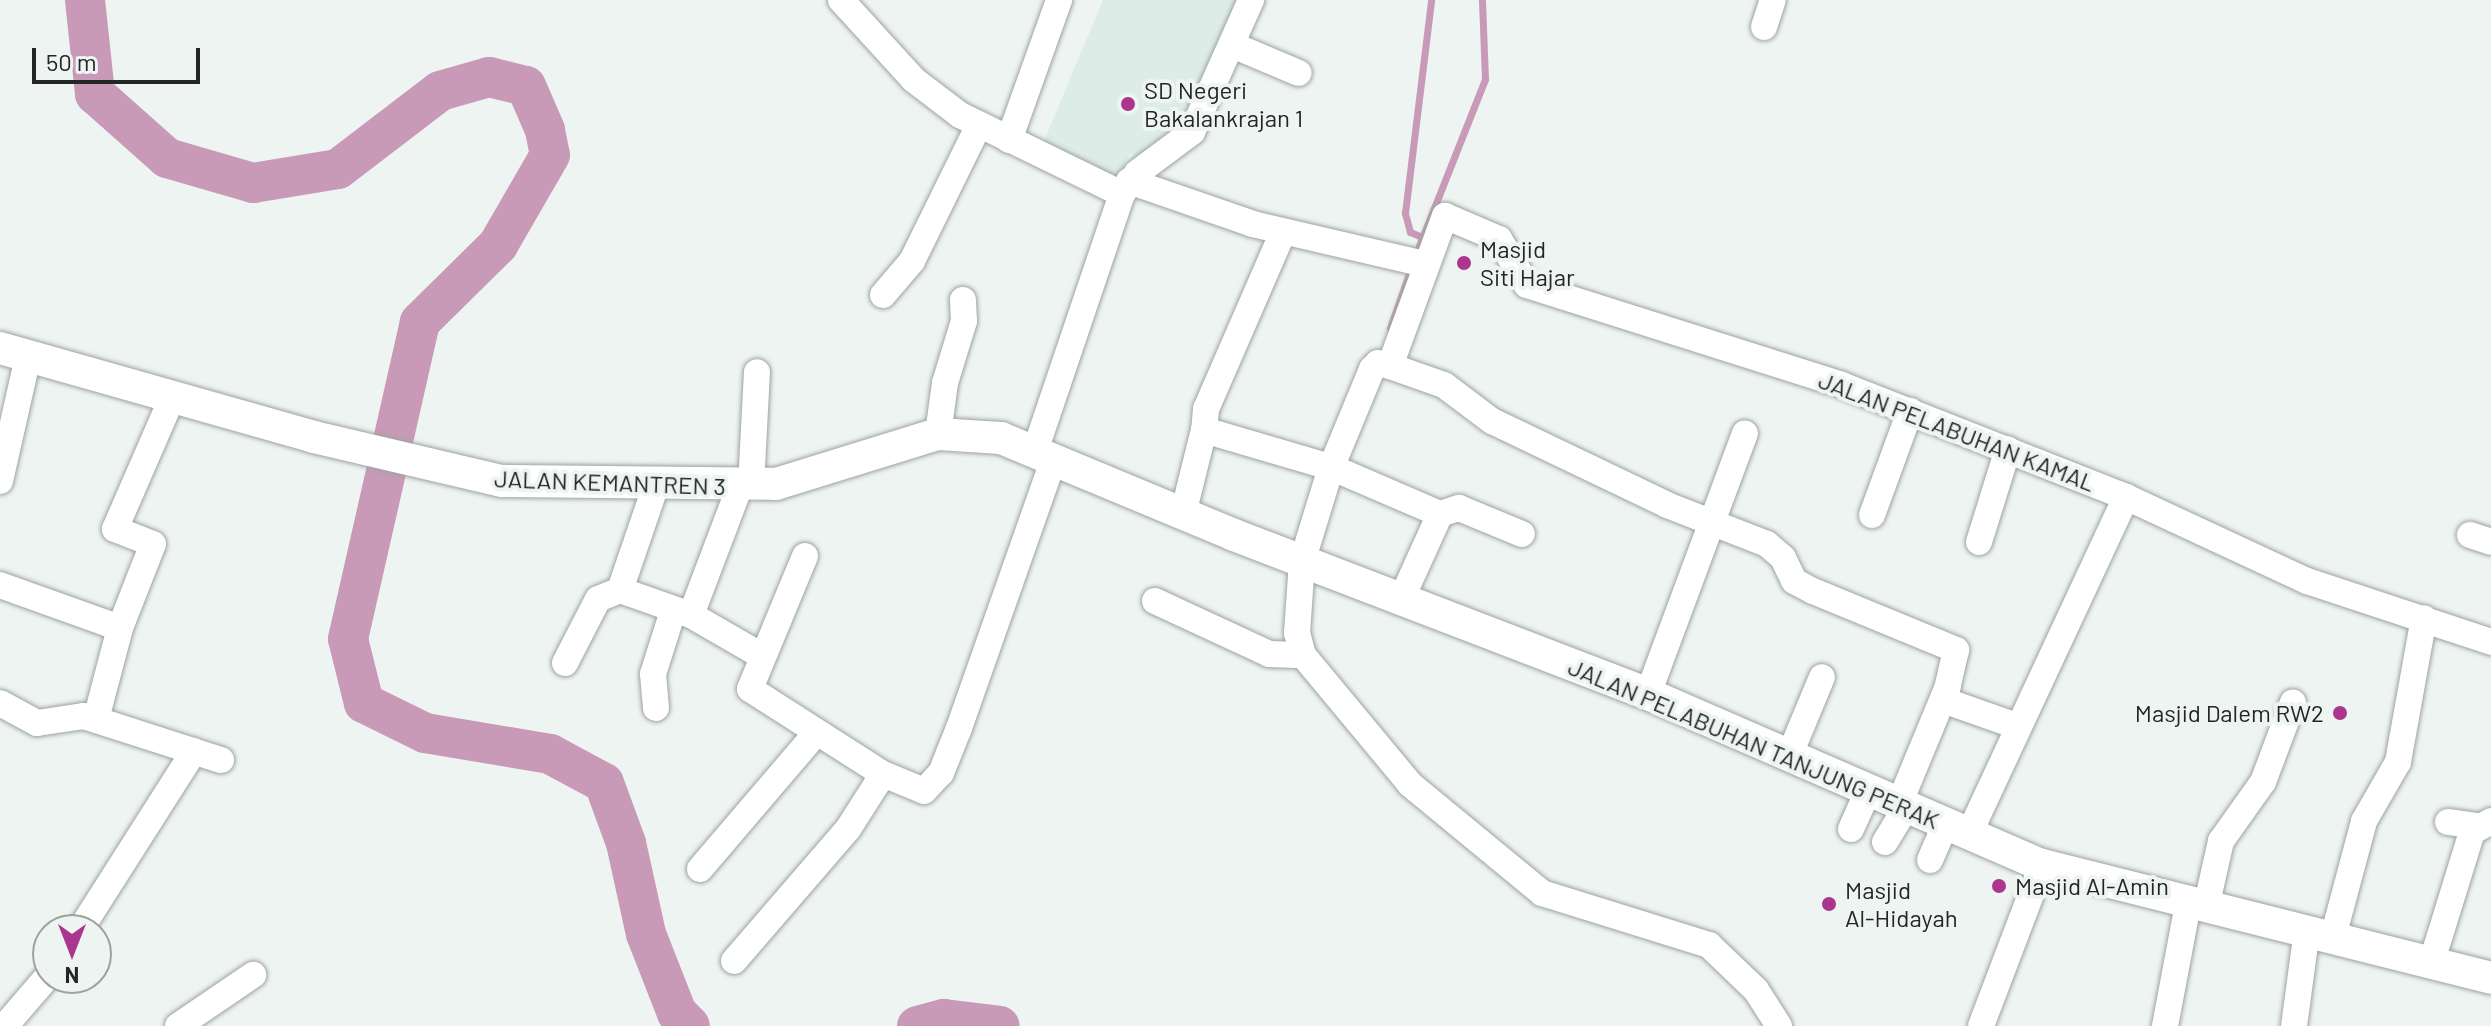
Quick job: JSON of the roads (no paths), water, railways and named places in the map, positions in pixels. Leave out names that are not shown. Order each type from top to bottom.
[{"type":"street","points":[[841,0],[914,80],[979,125],[1009,140],[1126,188],[1283,232],[1417,262],[1385,365],[1338,470],[1297,633],[1303,655],[1410,784],[1542,893],[1709,945],[1756,990],[1779,1026]]},
{"type":"street","points":[[1009,140],[1059,0]]},
{"type":"street","points":[[805,556],[760,655],[752,692],[883,774],[917,791],[930,788],[941,773],[1126,188],[1192,132],[1235,46],[1251,0]]},
{"type":"street","points":[[1764,27],[1773,0]]},
{"type":"street","points":[[1235,46],[1299,73]]},
{"type":"street","points":[[883,295],[912,261],[979,125]]},
{"type":"street","name":"JALAN PELABUHAN KAMAL","points":[[1417,262],[1441,219],[1464,223],[1499,239],[1527,285],[1712,341],[1910,411],[2126,497],[2307,581],[2491,642]]},
{"type":"street","points":[[1183,514],[1204,430],[1206,409],[1283,232]]},
{"type":"street","points":[[938,434],[945,383],[964,321],[963,300]]},
{"type":"street","points":[[0,481],[14,352]]},
{"type":"street","name":"JALAN KEMANTREN 3","points":[[14,352],[314,437],[472,476],[537,484],[746,486],[805,478],[938,434],[983,434],[1044,454]]},
{"type":"street","points":[[1385,365],[1444,385],[1514,432],[1778,551],[1794,581],[1952,647],[1958,659],[1903,804],[1885,842]]},
{"type":"street","points":[[656,708],[653,674],[746,486],[757,372]]},
{"type":"street","points":[[96,719],[120,628],[153,544],[115,529],[172,398]]},
{"type":"street","points":[[1872,515],[1910,411]]},
{"type":"street","points":[[1204,430],[1338,470],[1440,514],[1459,508],[1522,534]]},
{"type":"street","points":[[1648,694],[1715,524],[1745,433]]},
{"type":"street","points":[[1979,542],[2008,449]]},
{"type":"street","name":"JALAN PELABUHAN TANJUNG PERAK","points":[[1044,454],[1312,566],[1648,694],[2042,865],[2104,884],[2198,901],[2491,978]]},
{"type":"street","points":[[620,590],[656,485]]},
{"type":"street","points":[[1930,860],[1958,829],[2017,726],[2126,497]]},
{"type":"street","points":[[1401,600],[1440,514]]},
{"type":"street","points":[[0,585],[120,628]]},
{"type":"street","points":[[565,663],[598,599],[620,590],[682,613],[760,655]]},
{"type":"street","points":[[1155,601],[1269,654],[1303,655]]},
{"type":"street","points":[[2294,1026],[2320,933],[2364,821],[2398,762],[2424,618]]},
{"type":"street","points":[[1790,754],[1822,677]]},
{"type":"street","points":[[1943,700],[2017,726]]},
{"type":"street","points":[[2165,1026],[2198,901],[2221,841],[2263,782],[2293,702]]},
{"type":"street","points":[[0,703],[37,723],[70,716],[96,719],[221,760]]},
{"type":"street","points":[[700,869],[816,733]]},
{"type":"street","points":[[90,914],[194,751]]},
{"type":"street","points":[[734,961],[848,829],[883,774]]},
{"type":"street","points":[[1851,829],[1869,789]]},
{"type":"street","points":[[2432,961],[2484,824],[2448,822]]},
{"type":"street","points":[[1981,1026],[2042,865]]},
{"type":"street","points":[[178,1026],[253,975]]},
{"type":"street","points":[[5,1026],[33,994]]},
{"type":"waterway","points":[[85,0],[95,94],[167,158],[253,183],[338,169],[440,91],[489,77],[526,86],[545,130],[550,155],[498,245],[420,322],[348,639],[364,703],[425,733],[550,754],[604,783],[626,843],[646,934],[677,1013],[690,1026]]},
{"type":"waterway","points":[[1422,237],[1410,232],[1405,213],[1431,0]]},
{"type":"waterway","points":[[1415,256],[1485,79],[1482,0]]},
{"type":"waterway","points":[[1390,328],[1411,268]]},
{"type":"waterway","points":[[917,1026],[944,1019],[1000,1026]]},
{"type":"place","name":"SD Negeri Bakalankrajan 1","points":[[1128,104]]},
{"type":"place","name":"Masjid Siti Hajar","points":[[1464,263]]},
{"type":"place","name":"Masjid Dalem RW2","points":[[2340,713]]},
{"type":"place","name":"Masjid Al-Amin","points":[[1999,886]]},
{"type":"place","name":"Masjid Al-Hidayah","points":[[1829,904]]}]
